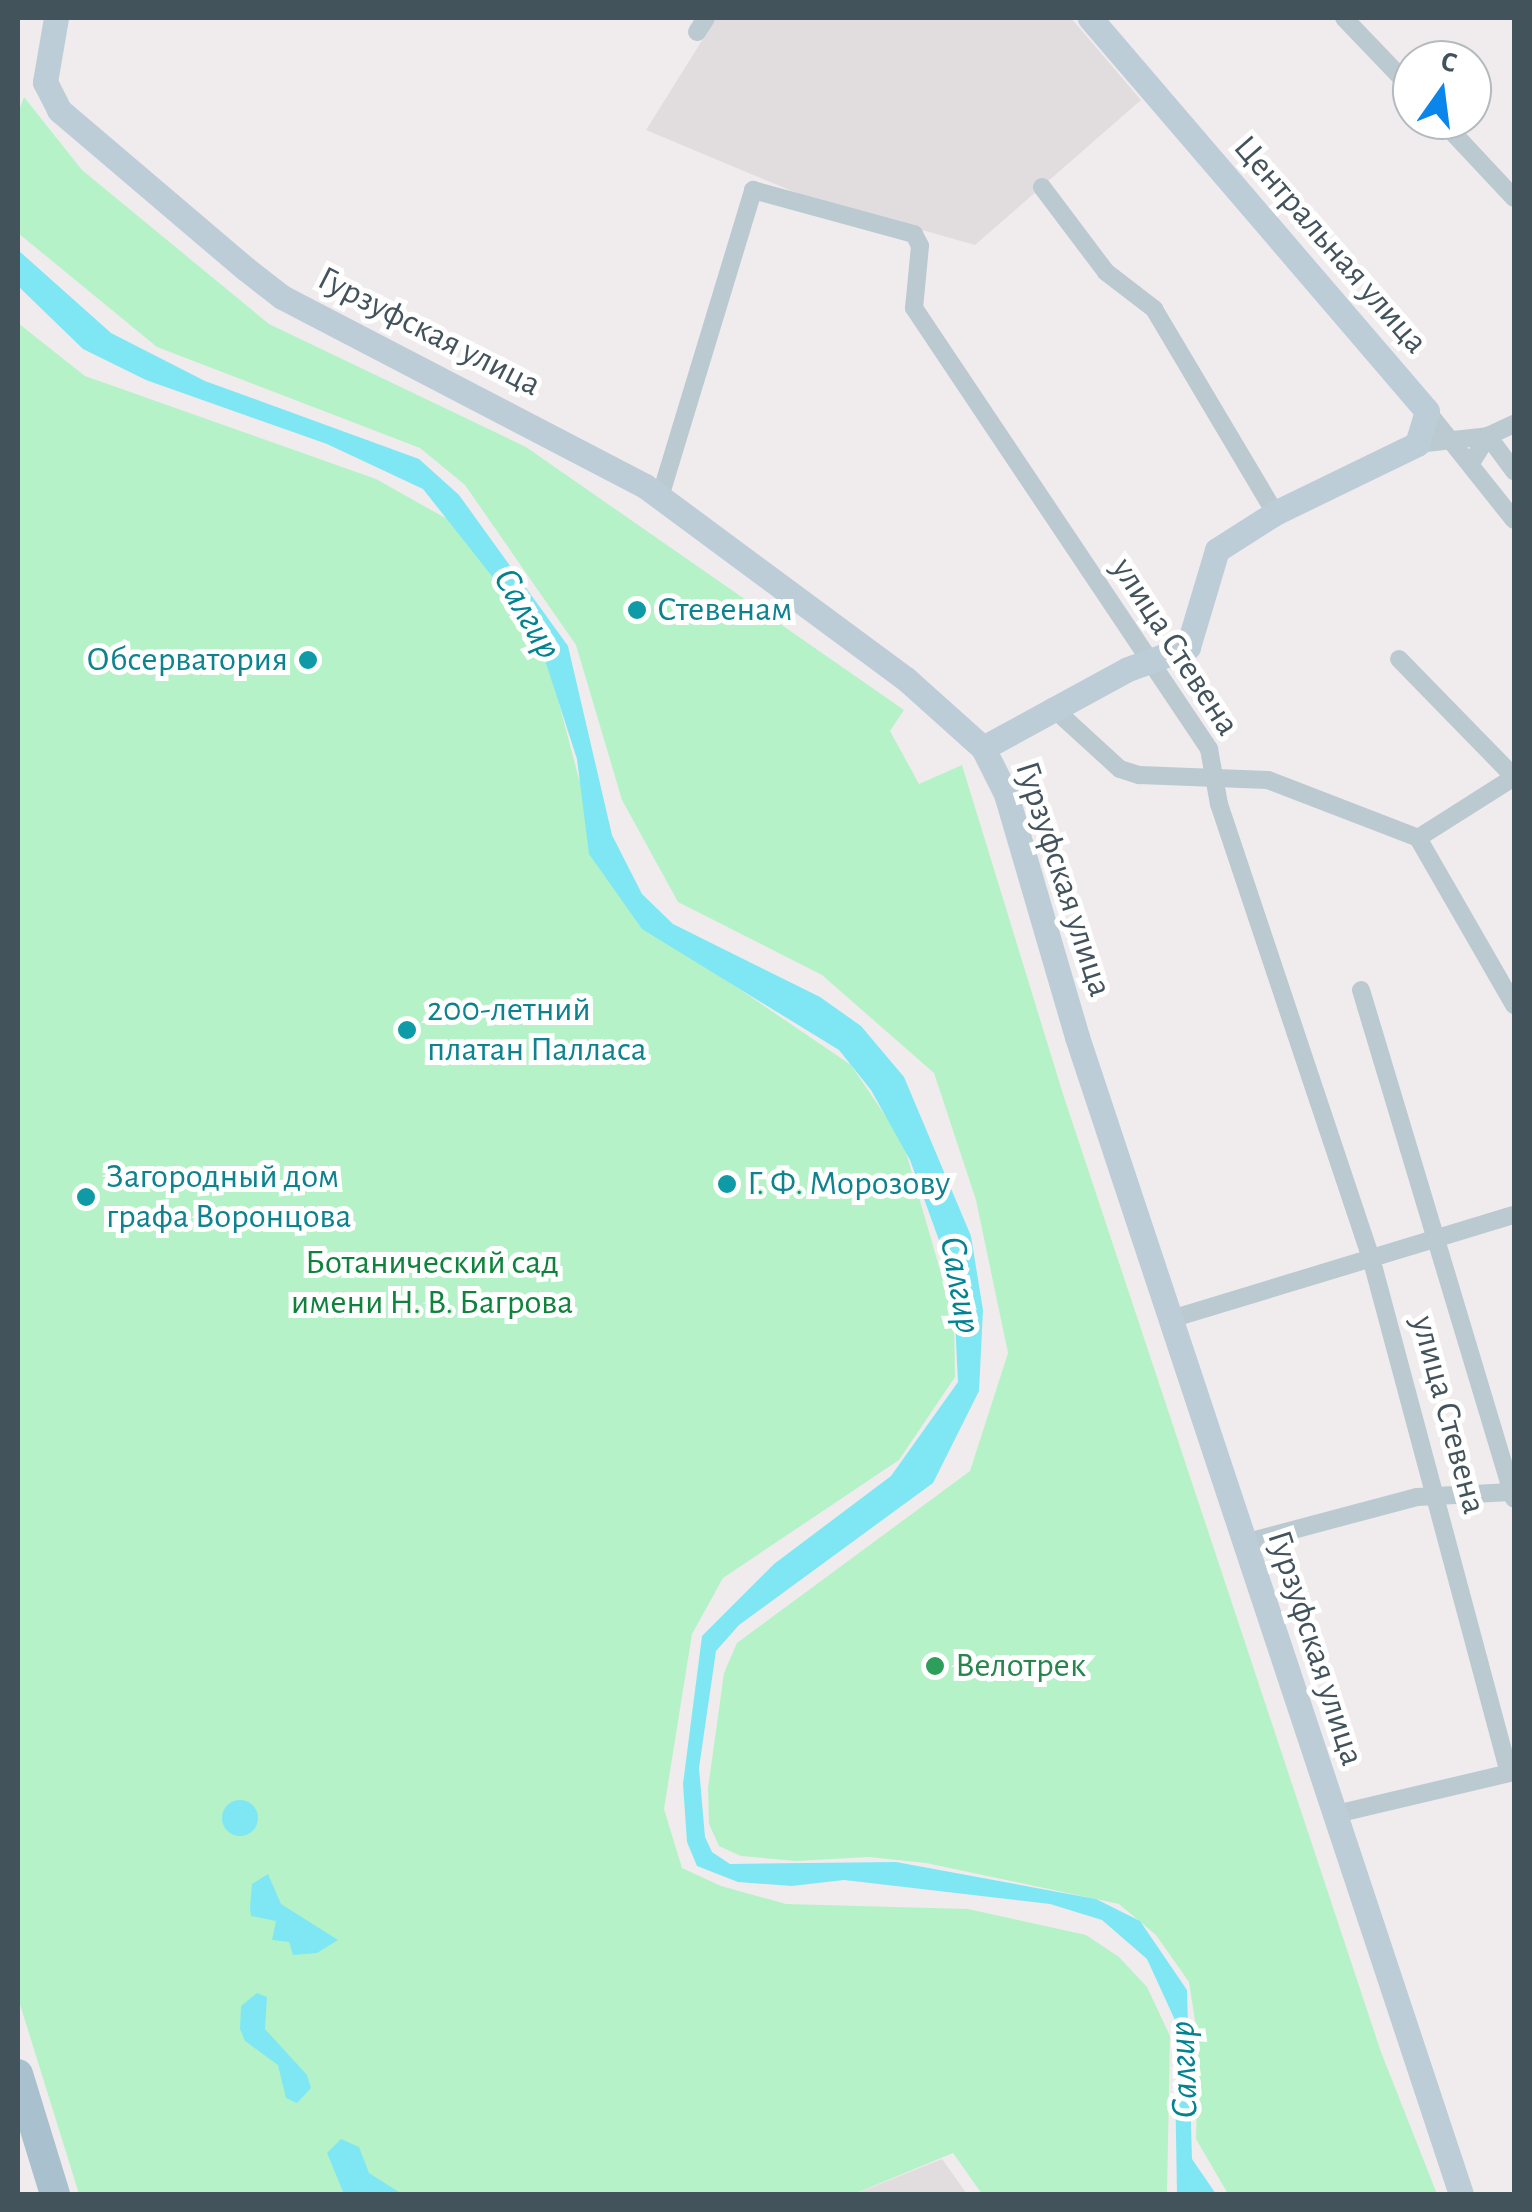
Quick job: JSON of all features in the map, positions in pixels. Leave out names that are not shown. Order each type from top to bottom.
[{"type":"main road","name":"Гурзуфская улица","points":[[56,18],[44,82],[59,110],[246,269],[282,297],[580,448],[660,497],[906,680],[983,748],[1006,794],[1076,1037],[1461,2194]]},
{"type":"main road","name":"Центральная улица","points":[[1090,18],[1427,411]]},
{"type":"main road","points":[[983,748],[1052,708],[1148,662],[1188,648],[1217,550],[1275,513],[1417,444],[1427,411]]},
{"type":"main road","points":[[18,2074],[56,2194]]},
{"type":"street","points":[[1344,18],[1392,68]]},
{"type":"street","points":[[1460,140],[1514,198]]},
{"type":"street","points":[[1042,187],[1106,272],[1154,309],[1275,513]]},
{"type":"street","name":"улица Стевена","points":[[660,497],[753,190],[914,234],[920,246],[914,308],[1209,749],[1214,776],[1370,1254],[1512,1772]]},
{"type":"street","name":"Центральная улица","points":[[1427,411],[1514,520]]},
{"type":"street","points":[[1417,444],[1488,436],[1514,424]]},
{"type":"street","points":[[1471,463],[1488,436]]},
{"type":"street","points":[[1488,436],[1514,471]]},
{"type":"street","points":[[1398,660],[1513,778],[1418,838]]},
{"type":"street","points":[[1052,708],[1120,768],[1139,775],[1268,780],[1418,838],[1514,1005]]},
{"type":"street","points":[[1244,1543],[1437,1494],[1513,1496],[1361,990]]},
{"type":"street","points":[[1172,1319],[1370,1254],[1514,1215]]},
{"type":"street","points":[[1332,1814],[1512,1772]]},
{"type":"shaded area","points":[[716,18],[1071,18],[1141,100],[975,245],[806,197],[646,130]]},
{"type":"shaded area","points":[[942,2159],[967,2194],[855,2194]]},
{"type":"green space","points":[[24,97],[82,170],[269,324],[526,447],[904,710],[890,731],[919,784],[962,765],[1063,1094],[1381,2052],[1437,2194],[1228,2194],[1196,2139],[1198,2040],[1189,1982],[1156,1935],[1119,1904],[926,1863],[869,1857],[796,1861],[741,1856],[719,1846],[709,1824],[708,1788],[724,1673],[737,1643],[970,1471],[1008,1353],[976,1200],[934,1073],[822,975],[678,902],[622,800],[576,645],[465,485],[420,448],[157,347],[18,233],[18,113]]},
{"type":"green space","name":"Ботанический сад имени Н. В. Багрова","points":[[18,323],[85,376],[376,479],[449,520],[513,596],[547,658],[579,779],[645,925],[851,1065],[903,1142],[954,1318],[955,1377],[899,1460],[723,1578],[692,1634],[664,1809],[682,1868],[721,1886],[786,1904],[968,1909],[1086,1935],[1119,1957],[1147,1987],[1170,2036],[1167,2194],[982,2194],[953,2153],[854,2194],[79,2194],[18,1998]]},
{"type":"water","name":"Салгир","points":[[18,250],[111,333],[205,381],[419,459],[459,495],[568,646],[612,835],[642,894],[673,924],[820,997],[861,1026],[904,1077],[971,1236],[983,1310],[979,1391],[933,1483],[739,1625],[716,1651],[699,1768],[705,1837],[712,1852],[730,1864],[896,1862],[1096,1899],[1140,1921],[1187,1990],[1192,2159],[1216,2194],[1177,2194],[1174,2018],[1147,1959],[1102,1920],[1050,1904],[844,1880],[792,1886],[738,1882],[697,1866],[687,1842],[683,1784],[702,1636],[774,1564],[891,1476],[958,1382],[953,1279],[910,1160],[871,1090],[839,1050],[642,929],[589,854],[577,759],[543,654],[510,599],[423,489],[327,444],[146,380],[83,349],[18,286]]},
{"type":"water","points":[[240,1800],[253,1805],[258,1818],[253,1831],[240,1836],[227,1831],[222,1818],[227,1805]]},
{"type":"water","points":[[268,1874],[281,1904],[338,1940],[317,1953],[293,1955],[289,1942],[272,1940],[276,1921],[251,1916],[250,1907],[252,1884]]},
{"type":"water","points":[[257,1993],[267,1997],[265,2029],[307,2075],[311,2088],[297,2103],[286,2098],[278,2065],[245,2041],[240,2029],[241,2006]]},
{"type":"water","points":[[341,2139],[359,2147],[369,2173],[402,2194],[344,2194],[327,2153]]},
{"type":"place","name":"Стевенам","points":[[637,610]]},
{"type":"place","name":"Обсерватория","points":[[308,660]]},
{"type":"place","name":"200-летний платан Палласа","points":[[407,1030]]},
{"type":"place","name":"Г. Ф. Морозову","points":[[727,1184]]},
{"type":"place","name":"Загородный дом графа Воронцова","points":[[86,1197]]},
{"type":"place","name":"Велотрек","points":[[935,1666]]}]
